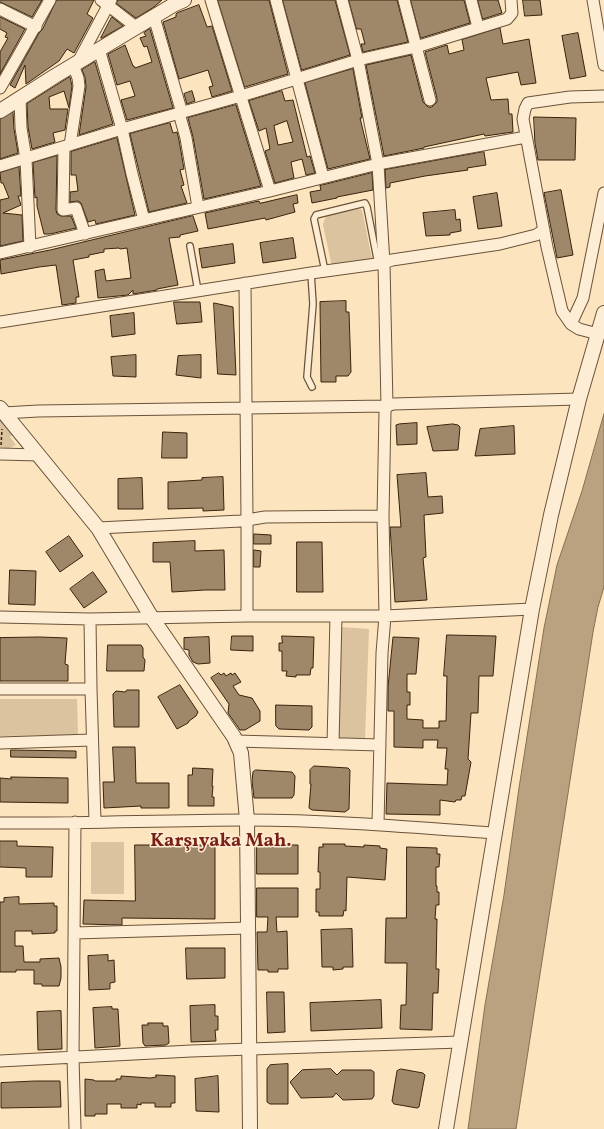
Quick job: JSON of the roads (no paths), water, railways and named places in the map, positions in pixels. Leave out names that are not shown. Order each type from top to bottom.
[{"type":"street","points":[[0,88],[50,0]]},
{"type":"street","points":[[211,0],[270,191]]},
{"type":"street","points":[[276,0],[323,177]]},
{"type":"street","points":[[342,0],[358,60],[378,164],[387,406],[385,411],[383,516],[385,616],[382,653],[378,824]]},
{"type":"street","points":[[404,0],[430,100]]},
{"type":"street","points":[[471,0],[478,27]]},
{"type":"street","points":[[0,166],[122,129],[241,96],[358,60],[416,47],[507,19],[512,12],[511,0]]},
{"type":"street","points":[[0,111],[99,49],[154,17],[176,1]]},
{"type":"street","points":[[85,234],[76,208],[64,210],[67,146],[79,86],[76,64],[107,2],[136,27]]},
{"type":"street","points":[[597,2],[604,65]]},
{"type":"street","points":[[0,9],[36,27]]},
{"type":"street","points":[[154,17],[181,113],[198,207]]},
{"type":"street","points":[[99,49],[122,129],[144,220]]},
{"type":"street","points":[[598,334],[579,329],[570,324],[562,311],[544,230],[523,119],[528,103],[570,97],[604,96]]},
{"type":"street","points":[[20,98],[21,128],[26,159],[30,247]]},
{"type":"street","points":[[0,253],[270,191],[378,164],[526,137]]},
{"type":"street","points":[[570,324],[583,298],[604,193]]},
{"type":"street","points":[[0,322],[245,283],[381,264],[392,260],[500,244],[536,235],[544,230]]},
{"type":"street","points":[[245,283],[247,616]]},
{"type":"street","points":[[446,1129],[532,609],[551,515],[579,399],[604,313]]},
{"type":"street","points":[[2,411],[387,406],[393,404],[579,399]]},
{"type":"street","points":[[2,411],[98,528],[152,618],[236,741],[242,753],[247,820],[250,1129]]},
{"type":"street","points":[[0,452],[39,455]]},
{"type":"street","points":[[98,528],[247,520],[265,517],[383,516]]},
{"type":"street","points":[[0,617],[90,619],[247,616],[385,616],[532,609]]},
{"type":"street","points":[[333,744],[336,616]]},
{"type":"street","points":[[90,619],[95,822]]},
{"type":"street","points":[[0,689],[91,689]]},
{"type":"street","points":[[0,743],[92,740]]},
{"type":"street","points":[[236,741],[380,745]]},
{"type":"street","points":[[0,822],[247,820],[378,824],[494,833]]},
{"type":"street","points":[[75,822],[73,1057],[75,1129]]},
{"type":"street","points":[[74,933],[248,928]]},
{"type":"street","points":[[0,1060],[250,1049],[460,1042]]},
{"type":"lane","points":[[325,271],[314,219],[316,215],[365,203],[368,207],[381,264]]},
{"type":"lane","points":[[190,246],[198,291]]},
{"type":"lane","points":[[311,273],[313,304],[307,377],[312,387]]},
{"type":"district","name":"Karşıyaka Mah.","points":[[221,843]]}]
